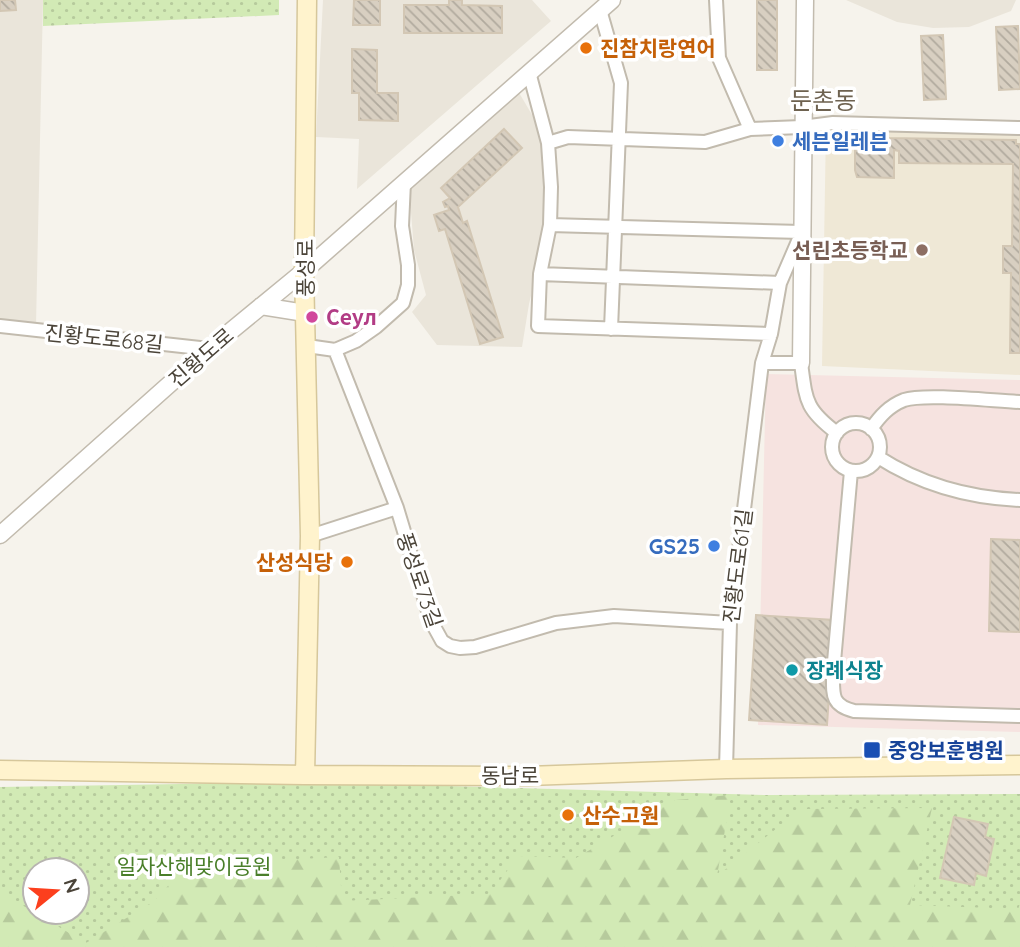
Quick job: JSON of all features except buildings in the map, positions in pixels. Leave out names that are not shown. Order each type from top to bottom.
[{"type":"main road","name":"풍성로","points":[[305,775],[310,536],[304,271],[307,0]]},
{"type":"main road","name":"동남로","points":[[0,770],[528,776],[726,769],[1020,765]]},
{"type":"street","points":[[716,0],[719,58],[750,129]]},
{"type":"street","name":"진황도로61길","points":[[801,363],[805,0]]},
{"type":"street","name":"진황도로","points":[[0,535],[209,349],[304,271],[606,5]]},
{"type":"street","name":"진황도로","points":[[606,5],[621,83],[611,330]]},
{"type":"street","points":[[529,72],[548,143],[550,225],[540,274],[538,326],[771,334]]},
{"type":"street","points":[[548,143],[568,137],[705,142],[750,129],[802,127],[832,122],[1020,128]]},
{"type":"street","points":[[307,346],[335,350],[356,341],[403,303],[408,285],[408,265],[401,226],[404,182]]},
{"type":"street","points":[[550,225],[802,232]]},
{"type":"street","name":"진황도로61길","points":[[726,769],[730,623],[762,363],[771,334],[780,283],[802,232]]},
{"type":"street","points":[[540,274],[780,283]]},
{"type":"street","points":[[261,306],[305,313]]},
{"type":"street","name":"진황도로68길","points":[[0,327],[209,349]]},
{"type":"street","name":"풍성로73길","points":[[335,350],[397,508],[431,621],[442,640],[450,646],[475,647],[556,623],[614,617],[730,623]]},
{"type":"street","points":[[762,363],[801,363],[811,410],[837,433]]},
{"type":"street","points":[[871,429],[890,407],[916,397],[1020,402]]},
{"type":"street","points":[[857,424],[871,429],[879,442],[878,457],[867,468],[851,471],[844,468],[834,456],[837,433],[857,424]]},
{"type":"street","points":[[878,457],[904,474],[944,488],[1020,500]]},
{"type":"street","points":[[851,471],[833,673],[835,700],[842,708],[854,711],[1020,716]]},
{"type":"street","points":[[310,536],[397,508]]},
{"type":"shaded area","points":[[0,0],[43,0],[36,325],[0,321]]},
{"type":"shaded area","points":[[323,0],[532,0],[551,21],[357,189],[359,139],[316,137]]},
{"type":"shaded area","points":[[846,0],[1016,0],[1011,11],[969,27],[933,28],[897,22]]},
{"type":"shaded area","points":[[518,91],[541,130],[546,180],[542,249],[522,347],[437,345],[412,312],[426,295],[414,250],[409,187]]},
{"type":"shaded area","name":"선린초등학교","points":[[826,127],[1020,134],[1020,375],[822,366]]},
{"type":"shaded area","name":"중앙보훈병원","points":[[766,374],[1020,380],[1020,732],[758,725]]},
{"type":"green space","points":[[43,0],[279,0],[279,15],[43,26]]},
{"type":"green space","name":"일자산해맞이공원","points":[[303,782],[766,795],[1020,794],[1020,947],[0,947],[0,787]]},
{"type":"green space","points":[[731,795],[717,876],[801,809],[932,808],[910,905],[1018,909],[1020,904],[1020,947],[0,947],[0,892],[21,904],[21,926],[57,926],[86,943],[154,901],[187,865],[339,857],[342,901],[490,894],[518,856],[576,858],[675,800]]},
{"type":"place","name":"진참치랑연어","points":[[586,48]]},
{"type":"place","name":"세븐일레븐","points":[[778,141]]},
{"type":"place","name":"선린초등학교","points":[[922,250]]},
{"type":"place","name":"Сеул","points":[[312,317]]},
{"type":"place","name":"GS25","points":[[714,546]]},
{"type":"place","name":"산성식당","points":[[347,562]]},
{"type":"place","name":"장례식장","points":[[792,670]]},
{"type":"place","name":"중앙보훈병원","points":[[872,750]]},
{"type":"place","name":"산수고원","points":[[568,815]]},
{"type":"district","name":"둔촌동","points":[[823,100]]}]
